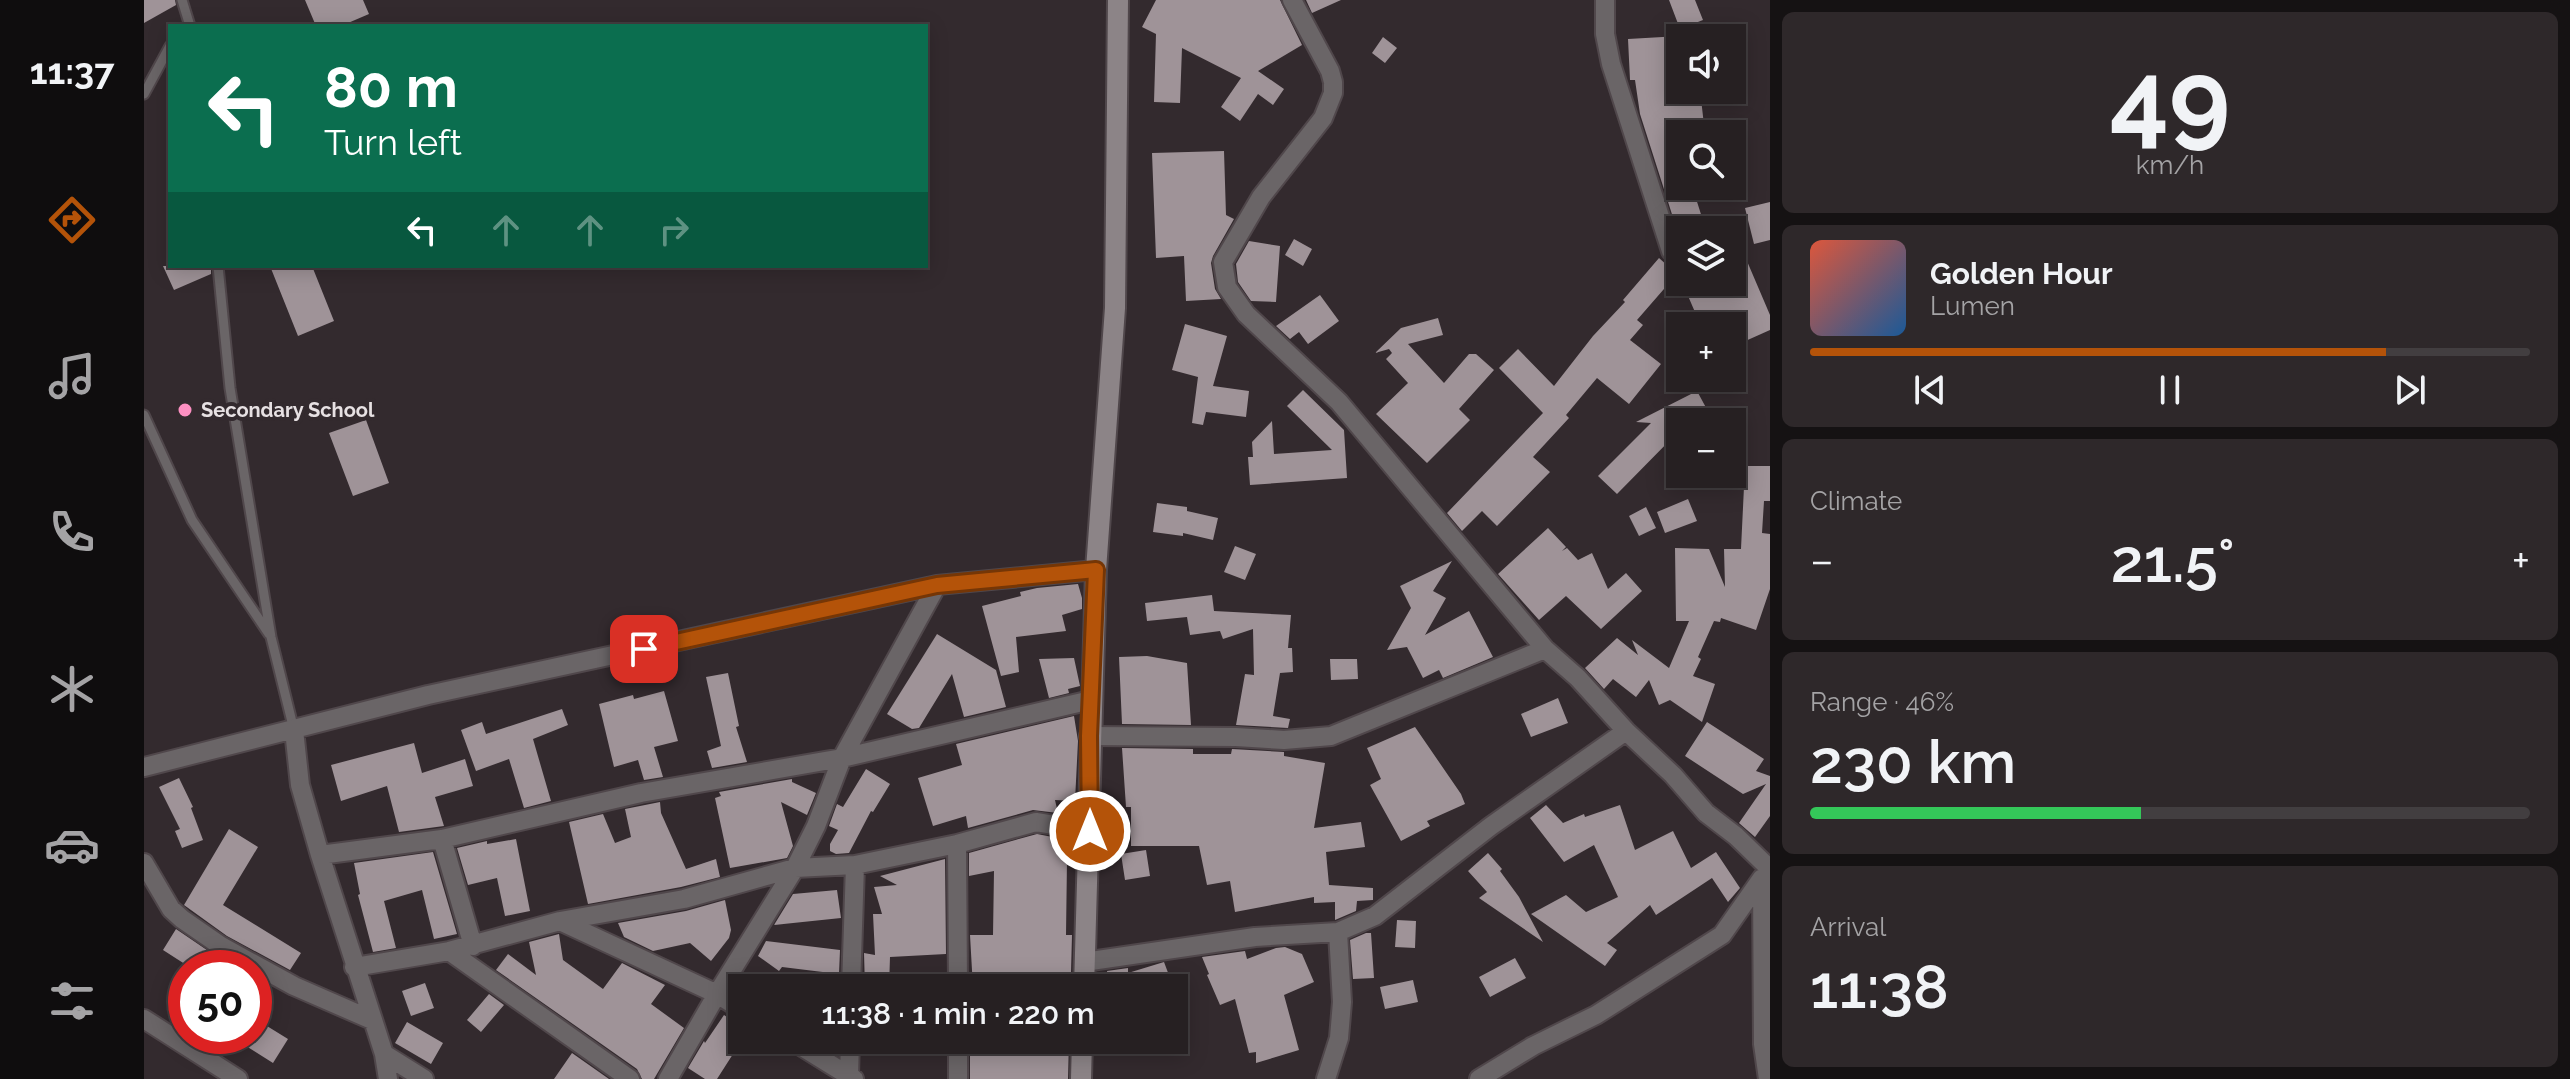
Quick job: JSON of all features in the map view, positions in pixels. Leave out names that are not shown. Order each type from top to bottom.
[{"type":"main road","points":[[1084,974],[1096,570],[1115,308],[1118,0]]},
{"type":"main road","points":[[1081,1079],[1082,1054]]},
{"type":"street","points":[[1292,0],[1330,71],[1333,93],[1323,118],[1261,197],[1223,262],[1227,287],[1246,314],[1339,402],[1545,649],[1578,678],[1706,813],[1736,836],[1767,874],[1763,1044],[1768,1079]]},
{"type":"street","points":[[1605,0],[1605,34],[1611,64],[1666,235]]},
{"type":"street","points":[[144,767],[428,695],[937,585],[1096,570]]},
{"type":"street","points":[[668,1079],[795,868],[816,826],[842,758],[937,585]]},
{"type":"street","points":[[1089,736],[1284,740],[1331,736],[1545,649]]},
{"type":"street","points":[[320,855],[442,839],[641,793],[842,758],[1091,700]]},
{"type":"street","points":[[294,730],[300,785],[354,967],[384,1054],[388,1079]]},
{"type":"street","points":[[1084,962],[1255,937],[1338,932],[1375,916],[1491,826],[1626,731]]},
{"type":"street","points":[[354,967],[449,951],[560,921],[684,899],[795,868],[855,865],[957,844],[1036,822],[1090,831]]},
{"type":"street","points":[[442,839],[473,946]]},
{"type":"street","points":[[957,844],[958,974]]},
{"type":"street","points":[[144,863],[171,909],[221,946],[294,986],[372,1020]]},
{"type":"street","points":[[851,974],[855,865]]},
{"type":"street","points":[[1479,1079],[1533,1046],[1596,1015],[1722,935],[1767,874]]},
{"type":"street","points":[[560,921],[728,1001]]},
{"type":"street","points":[[1326,1079],[1339,1038],[1342,1002],[1338,932]]},
{"type":"street","points":[[449,951],[630,1079]]},
{"type":"street","points":[[144,1019],[238,1079]]},
{"type":"street","points":[[384,1054],[424,1079]]},
{"type":"street","points":[[813,1054],[851,1078]]},
{"type":"street","points":[[850,1054],[851,1078]]},
{"type":"street","points":[[958,1054],[958,1079]]},
{"type":"lane","points":[[182,0],[189,24]]},
{"type":"lane","points":[[182,24],[186,15]]},
{"type":"lane","points":[[144,94],[168,50]]},
{"type":"lane","points":[[218,268],[230,388],[271,637],[294,730]]},
{"type":"lane","points":[[144,415],[192,520],[271,637]]},
{"type":"building","points":[[144,0],[175,0],[176,5],[144,23]]},
{"type":"building","points":[[305,0],[363,0],[369,14],[346,24],[315,24]]},
{"type":"building","points":[[1156,0],[1280,0],[1302,45],[1258,71],[1284,89],[1273,105],[1258,94],[1240,121],[1221,107],[1241,78],[1182,48],[1180,103],[1154,102],[1156,34],[1142,27]]},
{"type":"building","points":[[1306,0],[1341,0],[1312,13]]},
{"type":"building","points":[[1669,0],[1695,0],[1703,20],[1678,24]]},
{"type":"building","points":[[1383,37],[1397,48],[1385,63],[1372,53]]},
{"type":"building","points":[[1666,37],[1666,104],[1702,104],[1703,120],[1666,120],[1666,196],[1640,114],[1635,80],[1630,80],[1628,39]]},
{"type":"building","points":[[1224,151],[1226,215],[1234,219],[1211,263],[1215,289],[1221,299],[1186,301],[1184,256],[1156,258],[1152,153]]},
{"type":"building","points":[[1667,200],[1696,200],[1702,216],[1673,216]]},
{"type":"building","points":[[1770,202],[1770,240],[1754,244],[1745,208]]},
{"type":"building","points":[[1294,239],[1312,249],[1303,266],[1285,255]]},
{"type":"building","points":[[1249,241],[1280,246],[1276,302],[1251,301],[1238,282],[1236,264]]},
{"type":"building","points":[[1659,258],[1666,264],[1666,287],[1637,320],[1643,325],[1630,340],[1661,364],[1629,404],[1597,378],[1566,415],[1569,418],[1533,457],[1550,472],[1497,526],[1482,511],[1462,531],[1447,513],[1543,413],[1499,368],[1518,349],[1554,386],[1593,336],[1625,302],[1623,300]]},
{"type":"building","points":[[1746,259],[1770,315],[1770,330],[1746,341],[1746,312],[1695,312],[1688,296],[1746,296]]},
{"type":"building","points":[[163,266],[211,268],[211,274],[174,290]]},
{"type":"building","points":[[271,268],[313,268],[334,321],[298,336]]},
{"type":"building","points":[[1320,295],[1339,321],[1308,344],[1299,332],[1290,339],[1276,326]]},
{"type":"building","points":[[1438,318],[1443,335],[1408,344],[1444,383],[1469,354],[1476,354],[1494,370],[1459,409],[1470,420],[1427,463],[1376,414],[1408,383],[1386,359],[1392,353],[1389,349],[1375,353],[1401,328]]},
{"type":"building","points":[[1185,324],[1227,336],[1213,386],[1249,391],[1246,417],[1206,412],[1203,425],[1192,423],[1198,377],[1172,370]]},
{"type":"building","points":[[1303,390],[1344,430],[1347,478],[1250,485],[1248,457],[1253,457],[1252,442],[1272,421],[1274,454],[1332,450],[1287,406]]},
{"type":"building","points":[[1695,392],[1706,408],[1666,408],[1666,444],[1617,494],[1598,476],[1651,423],[1636,422]]},
{"type":"building","points":[[366,420],[389,483],[353,496],[329,433]]},
{"type":"building","points":[[1746,466],[1770,466],[1770,501],[1764,501],[1762,533],[1770,534],[1770,589],[1756,630],[1721,618],[1720,622],[1714,621],[1693,676],[1715,684],[1702,722],[1670,700],[1659,705],[1649,680],[1636,697],[1613,679],[1604,689],[1585,668],[1617,638],[1638,655],[1632,640],[1669,668],[1689,621],[1676,621],[1675,548],[1709,549],[1725,587],[1724,549],[1741,549]]},
{"type":"building","points":[[1688,499],[1697,521],[1665,533],[1657,512]]},
{"type":"building","points":[[1157,503],[1187,507],[1187,511],[1218,518],[1213,540],[1183,533],[1183,536],[1153,532]]},
{"type":"building","points":[[1646,507],[1656,528],[1639,536],[1629,516]]},
{"type":"building","points":[[1548,528],[1566,547],[1562,551],[1567,548],[1578,560],[1592,553],[1608,589],[1626,573],[1642,591],[1601,629],[1566,596],[1539,620],[1498,574]]},
{"type":"building","points":[[1235,546],[1256,554],[1245,580],[1224,572]]},
{"type":"building","points":[[1452,561],[1433,591],[1446,598],[1425,635],[1469,611],[1493,657],[1443,678],[1439,670],[1423,678],[1407,647],[1387,650],[1411,608],[1400,586]]},
{"type":"building","points":[[1078,584],[1082,609],[1062,615],[1066,631],[1016,637],[1019,672],[1001,676],[982,606],[1021,596],[1020,592],[1037,588]]},
{"type":"building","points":[[1212,595],[1214,611],[1291,615],[1288,648],[1292,648],[1293,672],[1280,673],[1273,716],[1290,719],[1288,728],[1236,725],[1245,674],[1254,675],[1253,629],[1223,639],[1220,631],[1190,635],[1187,617],[1147,621],[1145,603]]},
{"type":"building","points":[[937,634],[996,670],[1006,707],[964,717],[952,674],[919,728],[912,729],[887,714]]},
{"type":"building","points":[[1147,656],[1187,663],[1191,725],[1122,724],[1119,657]]},
{"type":"building","points":[[1074,658],[1080,686],[1068,689],[1069,693],[1049,698],[1039,659]]},
{"type":"building","points":[[1330,659],[1357,659],[1358,679],[1331,680]]},
{"type":"building","points":[[728,673],[739,726],[736,727],[747,762],[712,768],[707,751],[721,746],[706,677]]},
{"type":"building","points":[[664,691],[678,741],[654,747],[663,777],[644,780],[638,760],[614,767],[599,704]]},
{"type":"building","points":[[1558,698],[1568,723],[1531,737],[1521,714]]},
{"type":"building","points":[[562,709],[568,725],[533,739],[551,801],[524,808],[509,759],[476,771],[461,730],[482,722],[486,734]]},
{"type":"building","points":[[1074,716],[1078,741],[1075,801],[1055,800],[1058,813],[1033,810],[968,828],[966,816],[933,826],[918,778],[962,765],[956,744]]},
{"type":"building","points":[[1707,722],[1764,759],[1756,771],[1770,776],[1770,816],[1755,837],[1739,823],[1766,784],[1743,794],[1685,756]]},
{"type":"building","points":[[1415,727],[1465,804],[1427,821],[1430,826],[1401,841],[1370,785],[1381,779],[1367,748]]},
{"type":"building","points":[[414,743],[422,773],[465,759],[473,786],[435,797],[444,826],[399,832],[387,786],[341,801],[331,765]]},
{"type":"building","points":[[1122,748],[1193,749],[1193,754],[1231,754],[1232,749],[1284,752],[1284,756],[1325,763],[1314,828],[1361,822],[1365,847],[1326,852],[1329,885],[1373,888],[1373,900],[1357,901],[1356,911],[1335,920],[1335,902],[1314,903],[1314,897],[1235,912],[1230,881],[1207,885],[1199,846],[1131,846],[1131,807],[1126,807]]},
{"type":"building","points":[[866,769],[890,784],[871,811],[849,853],[836,854],[830,851],[830,844],[838,830],[829,826],[837,804],[843,807]]},
{"type":"building","points":[[179,778],[193,807],[203,840],[182,848],[175,831],[180,829],[159,787]]},
{"type":"building","points":[[792,779],[792,782],[816,793],[807,815],[781,802],[793,846],[787,858],[730,868],[715,798],[721,796],[719,792]]},
{"type":"building","points":[[660,802],[661,813],[686,869],[716,859],[720,877],[588,904],[569,822],[603,814],[615,843],[631,837],[625,809]]},
{"type":"building","points":[[1546,805],[1563,823],[1620,805],[1635,850],[1673,831],[1691,868],[1716,852],[1740,888],[1728,902],[1712,878],[1656,915],[1650,905],[1607,943],[1617,950],[1605,966],[1531,914],[1566,895],[1586,912],[1618,897],[1594,845],[1564,862],[1530,818]]},
{"type":"building","points":[[229,829],[258,847],[223,905],[301,953],[290,970],[272,960],[272,950],[253,950],[227,936],[184,905]]},
{"type":"building","points":[[1037,834],[1063,839],[1067,860],[1066,935],[1072,935],[1071,972],[972,974],[970,935],[993,935],[994,871],[969,876],[969,853]]},
{"type":"building","points":[[516,839],[530,911],[505,916],[497,878],[468,885],[457,848]]},
{"type":"building","points":[[1146,850],[1150,876],[1125,880],[1121,854]]},
{"type":"building","points":[[433,852],[457,934],[434,939],[422,890],[384,901],[396,948],[373,952],[358,895],[354,863]]},
{"type":"building","points":[[1488,853],[1502,869],[1500,871],[1519,897],[1543,942],[1479,898],[1487,892],[1468,871]]},
{"type":"building","points":[[945,859],[946,954],[890,957],[889,974],[865,974],[864,953],[875,955],[873,914],[882,914],[874,887],[897,885],[880,876]]},
{"type":"building","points":[[837,890],[841,918],[774,925],[793,894]]},
{"type":"building","points":[[725,900],[731,930],[729,938],[711,961],[690,943],[653,951],[624,937],[618,923],[686,911]]},
{"type":"building","points":[[1397,920],[1416,921],[1415,948],[1395,947]]},
{"type":"building","points":[[176,929],[207,950],[168,950],[168,953],[163,950]]},
{"type":"building","points":[[1371,933],[1374,978],[1353,979],[1350,940]]},
{"type":"building","points":[[559,934],[563,960],[603,989],[622,963],[665,985],[651,1004],[684,1028],[654,1079],[642,1079],[637,1069],[496,970],[508,954],[536,975],[529,942]]},
{"type":"building","points":[[766,941],[840,950],[839,974],[782,967],[779,971],[758,956]]},
{"type":"building","points":[[1285,947],[1302,954],[1314,982],[1284,995],[1299,1050],[1256,1063],[1256,1052],[1249,1053],[1235,999],[1220,1005],[1202,957],[1245,951],[1247,959]]},
{"type":"building","points":[[1515,958],[1526,978],[1490,997],[1479,977]]},
{"type":"building","points":[[1164,962],[1168,974],[1107,974],[1107,971],[1128,968],[1128,973]]},
{"type":"building","points":[[1413,980],[1418,1002],[1385,1009],[1380,987]]},
{"type":"building","points":[[425,983],[434,1008],[411,1016],[402,991]]},
{"type":"building","points":[[489,994],[504,1005],[481,1032],[467,1020]]},
{"type":"building","points":[[724,1015],[728,1018],[728,1054],[733,1054],[717,1079],[705,1079],[688,1068]]},
{"type":"building","points":[[407,1022],[443,1043],[431,1064],[395,1043]]},
{"type":"building","points":[[272,1029],[288,1039],[273,1063],[259,1054],[272,1054]]},
{"type":"building","points":[[572,1053],[609,1079],[554,1079]]},
{"type":"building","points":[[970,1054],[1069,1054],[1068,1079],[970,1079]]},
{"type":"place","name":"Secondary School","points":[[185,410]]},
{"type":"route","points":[[644,649],[937,585],[1096,570],[1089,736],[1090,831]]}]
